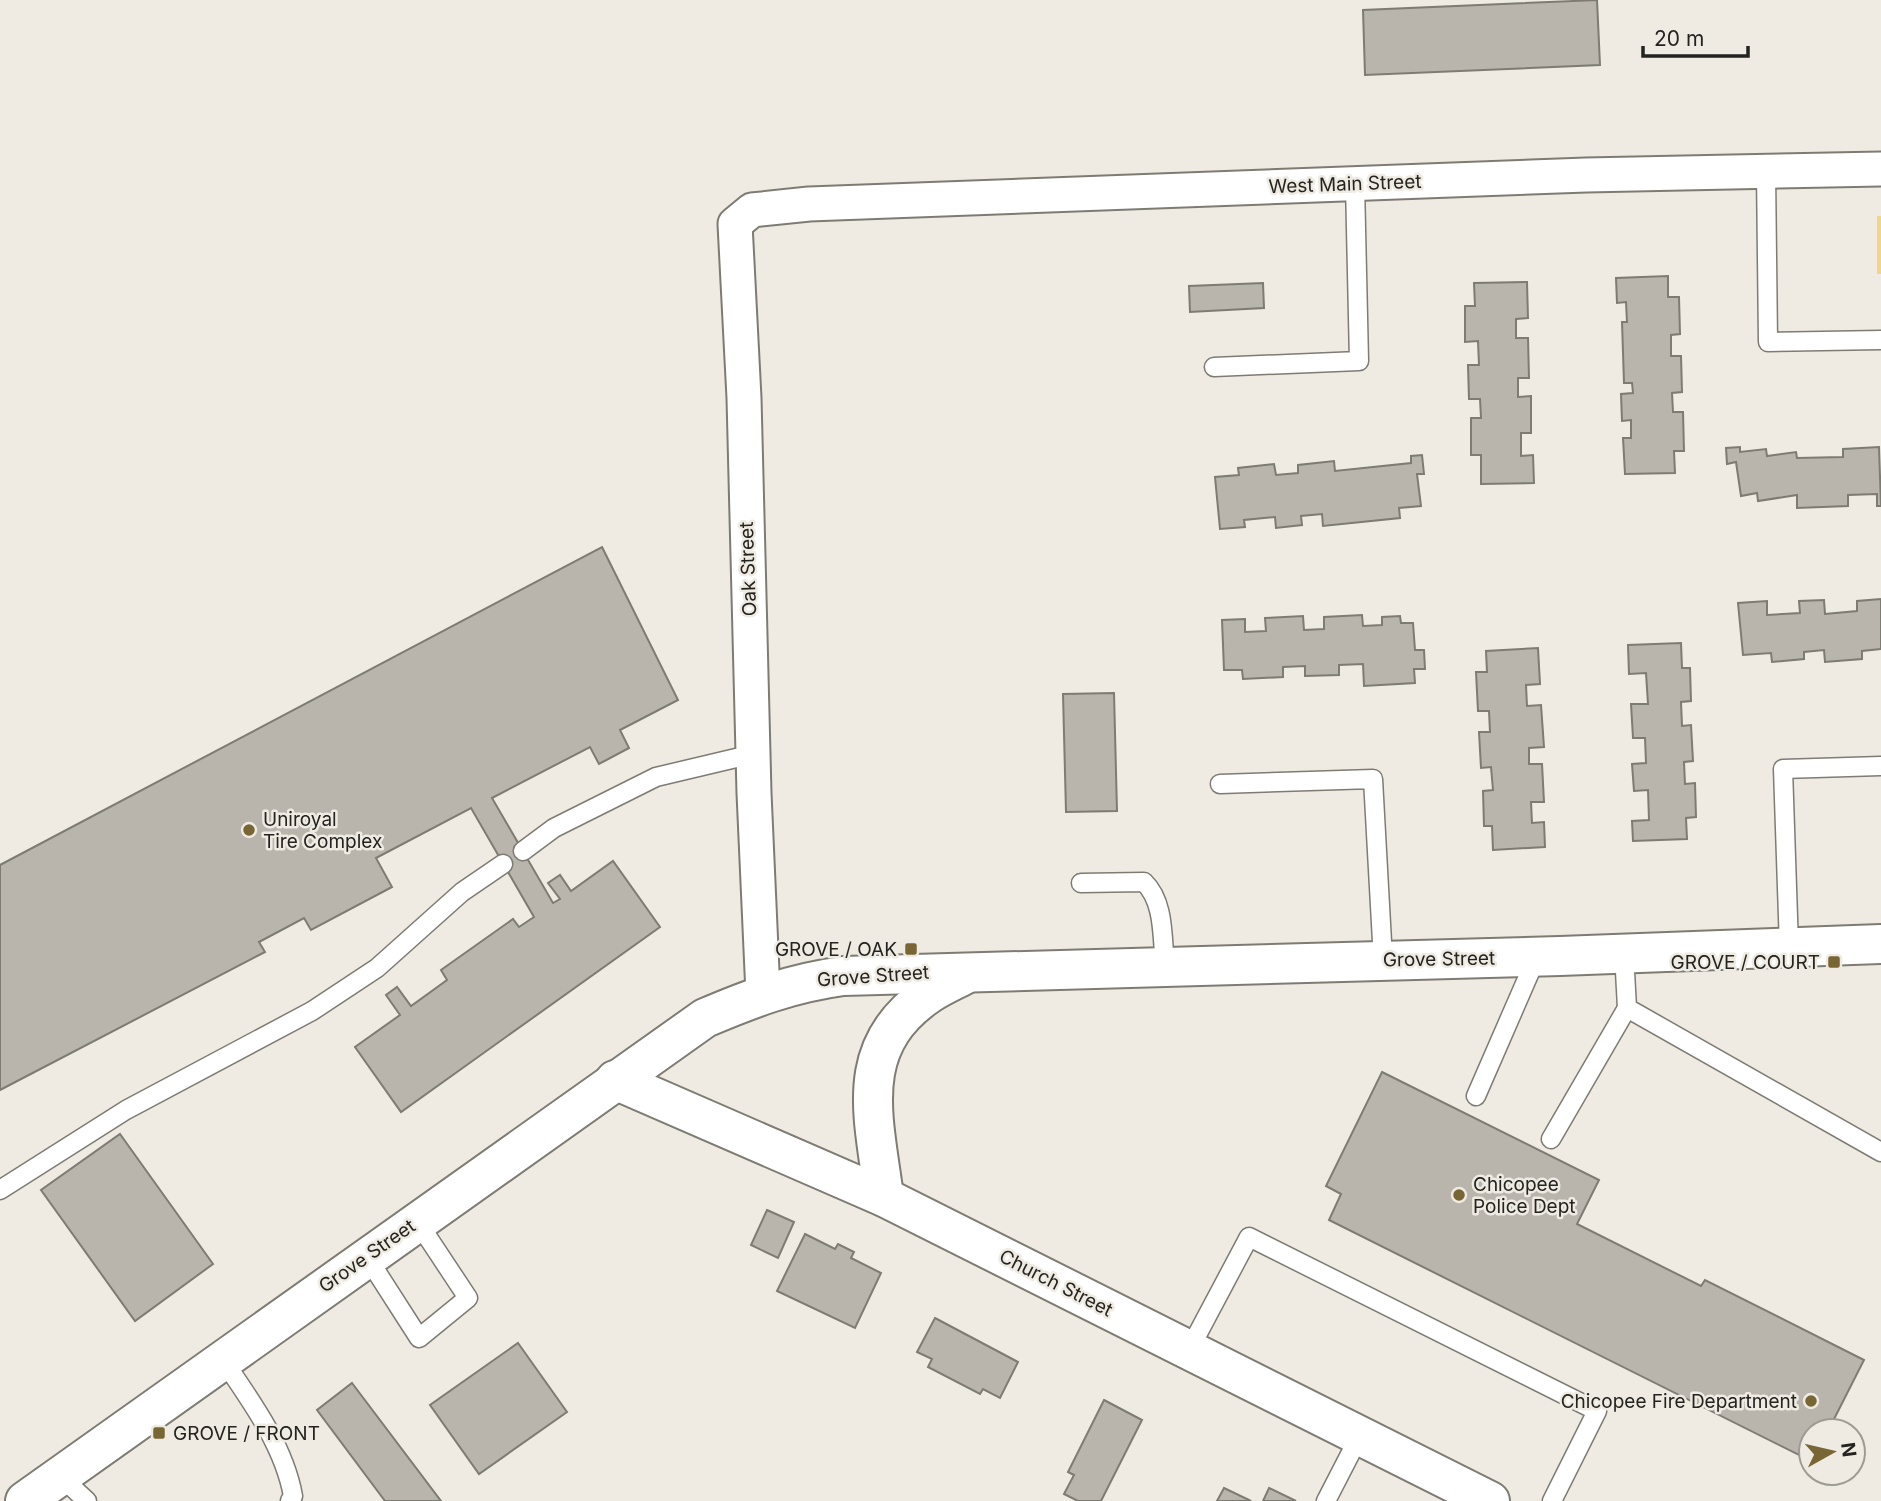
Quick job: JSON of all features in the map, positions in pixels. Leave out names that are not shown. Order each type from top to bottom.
[{"type":"main road","name":"Grove Street","points":[[25,1501],[74,1488],[223,1360],[366,1257],[705,1018],[763,993],[806,981],[843,976],[1537,957],[1881,944]]},
{"type":"main road","points":[[884,1197],[872,1096],[881,1048],[901,1018],[913,1006],[931,992],[973,971]]},
{"type":"main road","name":"Church Street","points":[[615,1080],[884,1197],[1490,1501]]},
{"type":"street","name":"West Main Street","points":[[809,204],[1586,175],[1881,169]]},
{"type":"street","name":"Oak Street","points":[[763,993],[744,412],[738,256],[734,224],[752,210],[809,204]]},
{"type":"lane","points":[[1766,172],[1768,342],[1881,340]]},
{"type":"lane","points":[[1213,368],[1359,361],[1355,184]]},
{"type":"lane","points":[[523,851],[554,828],[656,777],[754,754]]},
{"type":"lane","points":[[1789,947],[1783,769],[1881,766]]},
{"type":"lane","points":[[1220,784],[1373,779],[1383,960]]},
{"type":"lane","points":[[0,1190],[126,1111],[312,1011],[377,968],[462,892],[503,864]]},
{"type":"lane","points":[[1081,883],[1144,883],[1154,891],[1159,906],[1166,966]]},
{"type":"lane","points":[[1551,1139],[1627,1008],[1624,953]]},
{"type":"lane","points":[[1476,1096],[1537,957]]},
{"type":"lane","points":[[1627,1008],[1881,1152]]},
{"type":"lane","points":[[366,1257],[419,1338],[468,1298],[417,1221]]},
{"type":"lane","points":[[1189,1350],[1249,1237],[1597,1411],[1552,1501]]},
{"type":"lane","points":[[223,1360],[254,1406],[289,1473],[293,1496],[290,1501]]},
{"type":"lane","points":[[1326,1501],[1360,1435]]},
{"type":"shaded area","points":[[1877,216],[1881,216],[1881,274],[1877,274]]},
{"type":"building","points":[[1597,0],[1600,65],[1365,75],[1363,10]]},
{"type":"building","points":[[1668,276],[1668,297],[1679,297],[1680,334],[1671,335],[1671,356],[1681,356],[1682,392],[1672,393],[1673,412],[1683,412],[1684,451],[1674,451],[1675,473],[1625,474],[1623,438],[1631,438],[1631,420],[1622,421],[1621,394],[1633,393],[1632,383],[1624,383],[1622,322],[1627,322],[1626,302],[1617,303],[1616,278]]},
{"type":"building","points":[[1527,282],[1528,318],[1516,319],[1516,338],[1528,338],[1529,378],[1518,378],[1518,397],[1531,396],[1531,433],[1521,433],[1521,456],[1533,455],[1534,483],[1481,484],[1481,455],[1471,455],[1471,418],[1481,418],[1480,399],[1469,399],[1468,365],[1479,365],[1478,341],[1465,342],[1465,306],[1475,306],[1474,283]]},
{"type":"building","points":[[1263,283],[1264,308],[1190,312],[1189,286]]},
{"type":"building","points":[[1740,447],[1740,452],[1766,449],[1767,456],[1796,452],[1797,458],[1843,457],[1843,449],[1879,447],[1881,506],[1877,506],[1877,494],[1848,495],[1848,506],[1797,508],[1797,495],[1758,501],[1757,493],[1741,496],[1736,462],[1727,464],[1726,448]]},
{"type":"building","points":[[1422,455],[1424,474],[1417,474],[1421,506],[1399,508],[1400,518],[1323,526],[1322,514],[1301,516],[1302,525],[1276,528],[1275,517],[1244,520],[1245,527],[1220,529],[1215,477],[1239,475],[1238,468],[1274,464],[1276,475],[1298,473],[1298,465],[1334,461],[1335,471],[1411,463],[1411,456]]},
{"type":"building","name":"Uniroyal Tire Complex","points":[[602,547],[678,700],[620,730],[629,748],[599,764],[590,747],[492,798],[553,903],[560,899],[548,883],[560,875],[571,891],[613,861],[660,927],[401,1112],[355,1047],[400,1015],[386,995],[397,987],[411,1006],[447,980],[441,970],[513,919],[519,927],[534,917],[471,808],[376,858],[392,887],[311,930],[304,918],[259,942],[265,952],[0,1090],[0,865]]},
{"type":"building","points":[[1881,599],[1881,649],[1862,651],[1862,659],[1825,662],[1824,650],[1804,652],[1804,659],[1772,662],[1771,653],[1743,655],[1738,603],[1767,601],[1767,615],[1800,613],[1799,601],[1824,600],[1825,614],[1857,611],[1857,601]]},
{"type":"building","points":[[1362,615],[1363,626],[1382,625],[1382,617],[1400,616],[1401,623],[1413,623],[1415,650],[1424,650],[1425,669],[1414,669],[1415,683],[1364,686],[1363,664],[1339,665],[1339,675],[1305,676],[1305,666],[1283,667],[1283,677],[1243,679],[1242,670],[1224,670],[1222,620],[1245,619],[1245,632],[1266,631],[1265,618],[1303,616],[1304,630],[1324,629],[1324,617]]},
{"type":"building","points":[[1681,643],[1682,668],[1690,668],[1691,701],[1681,702],[1682,726],[1691,725],[1693,761],[1684,762],[1685,784],[1695,783],[1696,817],[1686,818],[1687,839],[1633,841],[1632,821],[1649,820],[1648,790],[1634,791],[1632,764],[1646,763],[1645,738],[1633,738],[1631,704],[1648,704],[1646,673],[1629,674],[1628,645]]},
{"type":"building","points":[[1538,648],[1540,684],[1526,685],[1527,706],[1541,705],[1544,747],[1529,748],[1529,764],[1542,764],[1544,802],[1531,802],[1532,823],[1544,822],[1545,847],[1493,850],[1492,826],[1484,826],[1483,791],[1493,790],[1491,767],[1481,768],[1479,732],[1490,732],[1489,711],[1478,711],[1476,672],[1487,672],[1486,651]]},
{"type":"building","points":[[1114,693],[1117,811],[1066,812],[1063,694]]},
{"type":"building","points":[[1382,1072],[1599,1180],[1577,1224],[1701,1286],[1705,1280],[1864,1360],[1835,1417],[1797,1417],[1797,1454],[1329,1220],[1341,1194],[1326,1186]]},
{"type":"building","points":[[120,1134],[213,1264],[135,1321],[41,1190]]},
{"type":"building","points":[[767,1210],[794,1222],[778,1258],[751,1245]]},
{"type":"building","points":[[805,1234],[835,1249],[838,1244],[854,1252],[851,1258],[881,1273],[855,1328],[777,1291]]},
{"type":"building","points":[[935,1318],[1018,1362],[1000,1398],[983,1389],[980,1394],[928,1367],[932,1359],[917,1352]]},
{"type":"building","points":[[518,1343],[567,1412],[479,1474],[430,1405]]},
{"type":"building","points":[[352,1383],[441,1501],[385,1501],[317,1410]]},
{"type":"building","points":[[1104,1400],[1142,1420],[1101,1501],[1078,1501],[1064,1494],[1074,1475],[1068,1472]]},
{"type":"building","points":[[1224,1488],[1251,1501],[1217,1501]]},
{"type":"building","points":[[1269,1488],[1296,1501],[1263,1501]]},
{"type":"place","name":"Uniroyal Tire Complex","points":[[249,830]]},
{"type":"place","name":"GROVE / OAK","points":[[911,949]]},
{"type":"place","name":"GROVE / COURT","points":[[1834,962]]},
{"type":"place","name":"Chicopee Police Dept","points":[[1459,1195]]},
{"type":"place","name":"Chicopee Fire Department","points":[[1811,1401]]},
{"type":"place","name":"GROVE / FRONT","points":[[159,1433]]}]
